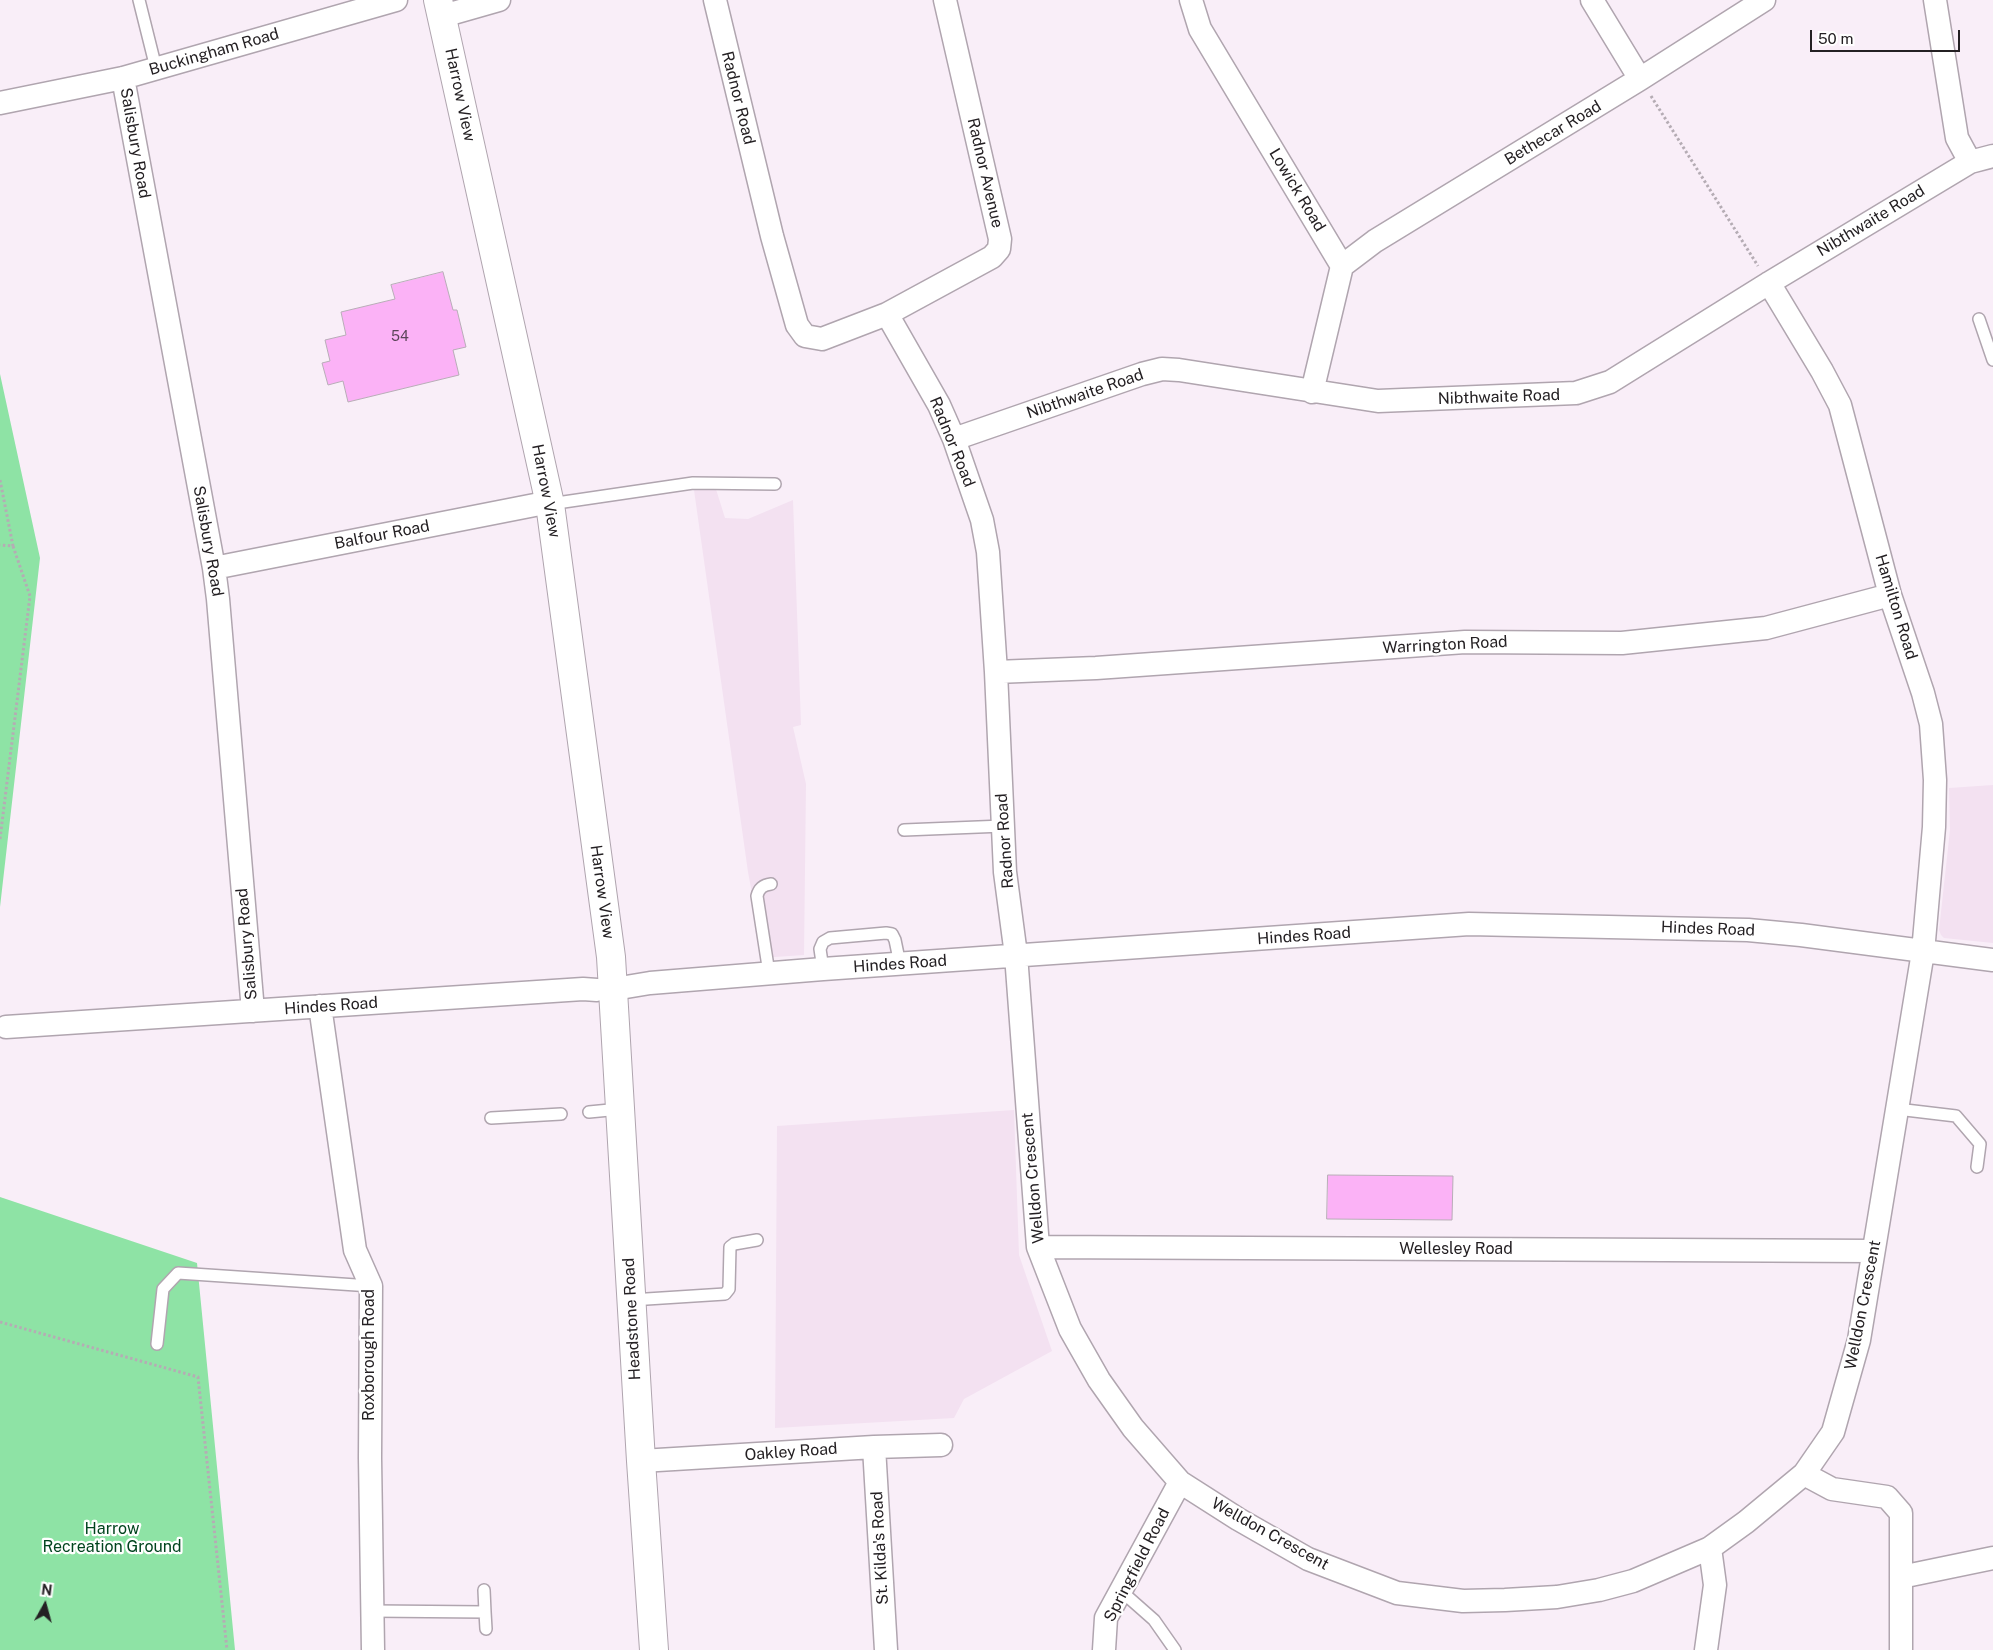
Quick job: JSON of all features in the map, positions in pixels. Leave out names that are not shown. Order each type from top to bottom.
[{"type":"street","name":"Buckingham Road","points":[[0,103],[123,78],[396,0]]},
{"type":"street","points":[[440,8],[499,0]]},
{"type":"street","name":"Radnor Road","points":[[715,0],[772,236],[797,325],[805,336],[822,339],[887,314],[940,405],[982,520],[988,552],[996,672],[1005,872],[1016,956]]},
{"type":"street","name":"Radnor Avenue","points":[[887,314],[992,257],[999,249],[1000,239],[945,0]]},
{"type":"street","name":"Lowick Road","points":[[1191,0],[1200,29],[1342,266]]},
{"type":"street","points":[[1592,0],[1640,79]]},
{"type":"street","name":"Bethecar Road","points":[[1342,266],[1375,241],[1640,79],[1764,0]]},
{"type":"street","points":[[1935,0],[1958,138],[1970,162]]},
{"type":"street","name":"Harrow View","points":[[440,8],[550,503],[606,989]]},
{"type":"street","name":"Salisbury Road","points":[[123,78],[214,568],[220,619],[253,1011]]},
{"type":"street","name":"Nibthwaite Road","points":[[954,439],[1142,374],[1162,369],[1179,370],[1378,402],[1576,393],[1610,382],[1769,283],[1970,162],[1993,156]]},
{"type":"street","points":[[1312,392],[1342,266]]},
{"type":"street","name":"Hamilton Road","points":[[1769,283],[1822,371],[1840,405],[1890,595],[1923,693],[1931,724],[1935,780],[1934,827],[1923,952]]},
{"type":"street","name":"Balfour Road","points":[[214,568],[550,503]]},
{"type":"street","name":"Warrington Road","points":[[996,672],[1096,668],[1465,642],[1622,642],[1766,628],[1890,595]]},
{"type":"street","name":"Hindes Road","points":[[6,1027],[606,989],[650,983],[769,973],[1469,924],[1748,930],[1993,960]]},
{"type":"street","name":"Welldon Crescent","points":[[1016,956],[1038,1247],[1070,1330],[1099,1380],[1133,1428],[1180,1482],[1238,1519],[1308,1559],[1396,1593],[1462,1601],[1557,1597],[1599,1590],[1633,1581],[1710,1548],[1769,1504],[1804,1474],[1833,1432],[1860,1340],[1923,952]]},
{"type":"street","name":"Headstone Road","points":[[606,989],[620,1109],[654,1650]]},
{"type":"street","name":"Roxborough Road","points":[[320,1006],[355,1250],[371,1286],[370,1458],[373,1650]]},
{"type":"street","name":"Wellesley Road","points":[[1038,1247],[1874,1251]]},
{"type":"street","name":"Oakley Road","points":[[641,1461],[874,1446],[941,1445]]},
{"type":"street","name":"St. Kilda's Road","points":[[874,1446],[886,1650]]},
{"type":"street","points":[[1804,1474],[1832,1490],[1887,1497],[1901,1513],[1901,1650]]},
{"type":"street","name":"Springfield Road","points":[[1104,1650],[1106,1618],[1180,1482]]},
{"type":"street","points":[[1706,1650],[1716,1584],[1710,1548]]},
{"type":"street","points":[[1901,1577],[1993,1558]]},
{"type":"lane","points":[[139,0],[156,68]]},
{"type":"lane","points":[[1979,319],[1993,360]]},
{"type":"lane","points":[[550,503],[693,483],[775,484]]},
{"type":"lane","points":[[904,830],[1002,826]]},
{"type":"lane","points":[[769,973],[757,896],[759,890],[764,885],[771,884]]},
{"type":"lane","points":[[823,969],[820,948],[823,942],[830,938],[886,933],[892,934],[895,940],[900,964]]},
{"type":"lane","points":[[589,1112],[620,1109]]},
{"type":"lane","points":[[1897,1109],[1956,1116],[1980,1144],[1977,1167]]},
{"type":"lane","points":[[491,1118],[561,1114]]},
{"type":"lane","points":[[631,1300],[725,1294],[729,1289],[730,1247],[734,1244],[757,1240]]},
{"type":"lane","points":[[157,1344],[163,1290],[178,1273],[371,1286]]},
{"type":"lane","points":[[484,1590],[486,1629]]},
{"type":"lane","points":[[1120,1590],[1154,1620],[1175,1650]]},
{"type":"lane","points":[[372,1611],[485,1612]]},
{"type":"path","points":[[1640,79],[1769,283]]},
{"type":"path","points":[[0,480],[13,546],[30,596],[0,839]]},
{"type":"path","points":[[0,544],[13,546]]},
{"type":"path","points":[[0,1322],[198,1377],[227,1650]]},
{"type":"shaded area","points":[[715,486],[725,518],[748,519],[793,500],[801,725],[793,727],[806,784],[804,955],[760,958],[754,904],[694,490]]},
{"type":"shaded area","points":[[1993,785],[1993,943],[1944,938],[1939,930],[1950,830],[1949,788]]},
{"type":"shaded area","points":[[1014,1110],[1019,1255],[1052,1351],[964,1399],[954,1418],[775,1428],[777,1126]]},
{"type":"green space","points":[[0,374],[40,558],[0,907]]},
{"type":"green space","name":"Harrow Recreation Ground","points":[[0,1197],[197,1263],[235,1650],[0,1650]]},
{"type":"building","points":[[443,272],[453,310],[457,310],[466,347],[453,350],[459,375],[348,402],[343,381],[328,385],[322,363],[330,361],[325,340],[346,335],[341,312],[395,299],[391,285]]},
{"type":"building","points":[[1328,1175],[1453,1176],[1452,1220],[1327,1219]]}]
